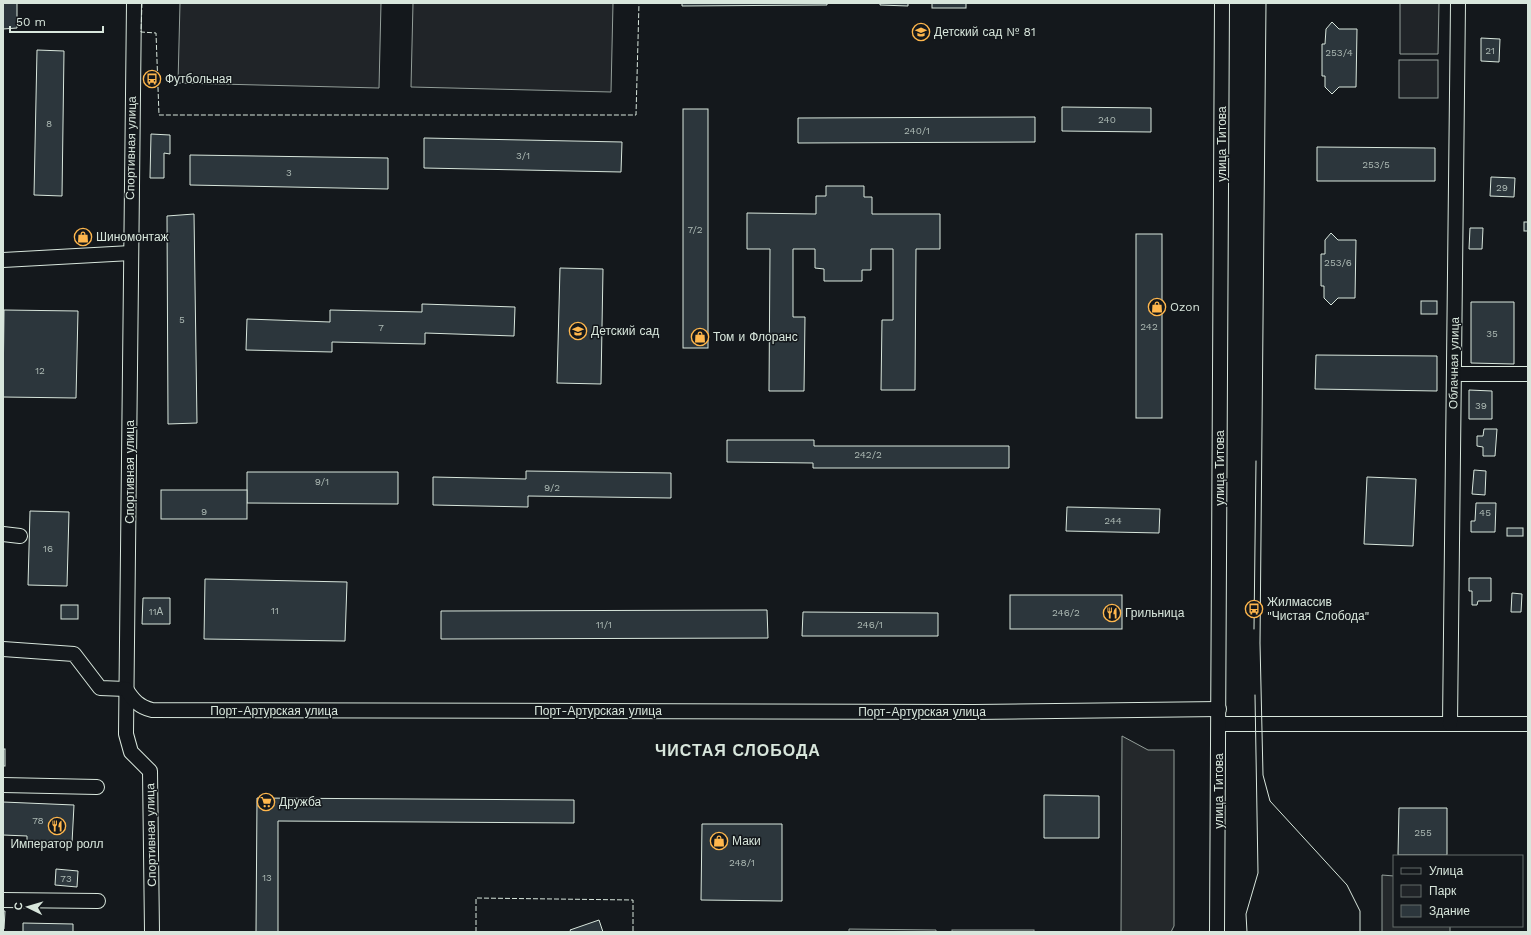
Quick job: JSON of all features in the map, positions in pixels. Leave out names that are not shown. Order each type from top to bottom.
[{"type":"street","name":"Спортивная улица","points":[[134,3],[130,254],[129,556],[126,734],[131,752],[150,772],[152,932]]},
{"type":"street","name":"улица Титова","points":[[1217,932],[1222,3]]},
{"type":"street","name":"Облачная улица","points":[[1450,724],[1458,3]]},
{"type":"street","points":[[3,260],[130,254]]},
{"type":"street","points":[[1454,374],[1528,374]]},
{"type":"street","points":[[3,534],[20,536]]},
{"type":"street","points":[[3,648],[74,654],[100,688],[126,689]]},
{"type":"street","name":"Порт-Артурская улица","points":[[126,689],[133,700],[142,708],[152,710],[974,712],[1219,709]]},
{"type":"street","points":[[1219,724],[1528,724]]},
{"type":"street","points":[[3,785],[97,787]]},
{"type":"street","points":[[3,900],[98,901]]},
{"type":"green space","points":[[180,3],[381,3],[379,88],[178,83]]},
{"type":"green space","points":[[413,3],[613,3],[611,92],[411,87]]},
{"type":"green space","points":[[1400,3],[1439,3],[1438,54],[1400,54]]},
{"type":"green space","points":[[1399,60],[1438,60],[1438,98],[1399,98]]},
{"type":"shaded area","points":[[1122,736],[1148,750],[1174,750],[1174,926],[1171,932],[1121,932]]},
{"type":"shaded area","points":[[1382,875],[1393,876],[1393,927],[1450,927],[1450,932],[1382,932]]},
{"type":"shaded area","points":[[849,929],[936,930],[936,932],[849,932]]},
{"type":"shaded area","points":[[952,930],[1034,930],[1034,932],[952,932]]},
{"type":"building","points":[[3,3],[17,3],[17,28],[3,29]]},
{"type":"building","points":[[682,3],[827,3],[827,5],[682,6]]},
{"type":"building","name":"Детский сад № 81","points":[[880,3],[908,3],[908,6],[880,5]]},
{"type":"building","name":"Детский сад № 81","points":[[932,3],[966,3],[966,8],[932,8]]},
{"type":"building","points":[[1332,22],[1339,29],[1357,29],[1356,87],[1339,87],[1332,94],[1325,87],[1325,76],[1322,76],[1322,44],[1325,44],[1326,29]]},
{"type":"building","points":[[1481,38],[1500,39],[1499,62],[1481,61]]},
{"type":"building","points":[[37,50],[64,51],[62,196],[34,195]]},
{"type":"building","points":[[1062,107],[1151,108],[1151,132],[1062,131]]},
{"type":"building","points":[[683,109],[708,109],[708,348],[683,348]]},
{"type":"building","points":[[1035,117],[1035,142],[798,143],[798,118]]},
{"type":"building","points":[[151,134],[170,135],[170,154],[164,153],[164,178],[150,178]]},
{"type":"building","points":[[424,138],[622,142],[621,172],[424,168]]},
{"type":"building","points":[[1317,147],[1435,148],[1435,181],[1317,181]]},
{"type":"building","points":[[190,155],[388,158],[388,189],[190,185]]},
{"type":"building","points":[[1491,177],[1515,178],[1514,197],[1490,196]]},
{"type":"building","points":[[826,186],[864,186],[864,197],[872,197],[872,214],[940,214],[940,249],[916,249],[915,390],[881,390],[882,320],[893,320],[893,249],[871,249],[871,270],[862,270],[862,281],[824,281],[824,269],[815,268],[815,249],[793,249],[793,317],[805,317],[804,391],[769,391],[770,249],[747,249],[747,213],[816,214],[816,196],[826,196]]},
{"type":"building","points":[[194,214],[197,423],[168,424],[167,216]]},
{"type":"building","points":[[1524,222],[1528,222],[1528,231],[1524,231]]},
{"type":"building","points":[[1470,228],[1483,228],[1482,249],[1469,249]]},
{"type":"building","points":[[1331,233],[1338,240],[1356,240],[1355,298],[1338,298],[1331,305],[1324,298],[1324,286],[1321,286],[1321,254],[1325,254],[1325,240]]},
{"type":"building","points":[[1136,234],[1162,234],[1162,418],[1136,418]]},
{"type":"building","points":[[560,268],[603,269],[601,384],[557,383]]},
{"type":"building","points":[[1421,301],[1437,301],[1437,314],[1421,314]]},
{"type":"building","points":[[1471,302],[1514,302],[1514,364],[1471,363]]},
{"type":"building","points":[[422,304],[515,307],[514,336],[425,333],[425,344],[332,342],[332,352],[246,350],[247,319],[330,322],[330,310],[422,312]]},
{"type":"building","points":[[4,310],[78,311],[76,398],[3,397]]},
{"type":"building","points":[[1316,355],[1437,356],[1437,391],[1315,389]]},
{"type":"building","points":[[1469,390],[1492,391],[1492,419],[1469,419]]},
{"type":"building","points":[[1484,429],[1497,429],[1495,456],[1483,456],[1483,447],[1477,446],[1477,436],[1483,436]]},
{"type":"building","points":[[727,440],[814,440],[814,446],[1009,446],[1009,468],[813,468],[813,463],[727,462]]},
{"type":"building","points":[[1474,470],[1486,471],[1485,495],[1472,494]]},
{"type":"building","points":[[526,471],[671,473],[671,498],[528,496],[528,507],[433,505],[433,477],[526,479]]},
{"type":"building","points":[[247,472],[398,472],[398,504],[247,503]]},
{"type":"building","points":[[1367,477],[1416,479],[1413,546],[1364,544]]},
{"type":"building","points":[[161,490],[247,490],[247,519],[161,519]]},
{"type":"building","points":[[1476,503],[1496,503],[1495,532],[1471,532],[1471,521],[1475,521]]},
{"type":"building","points":[[1067,507],[1160,509],[1159,533],[1066,531]]},
{"type":"building","points":[[30,511],[69,512],[67,586],[28,585]]},
{"type":"building","points":[[1507,528],[1523,528],[1523,536],[1507,536]]},
{"type":"building","points":[[1469,578],[1491,578],[1491,601],[1478,601],[1477,605],[1472,605],[1472,591],[1469,591]]},
{"type":"building","points":[[205,579],[347,582],[345,641],[204,639]]},
{"type":"building","points":[[1512,593],[1522,594],[1521,612],[1511,612]]},
{"type":"building","points":[[1010,595],[1122,595],[1122,629],[1010,629]]},
{"type":"building","points":[[143,598],[170,598],[170,624],[142,624]]},
{"type":"building","points":[[61,605],[78,605],[78,619],[61,619]]},
{"type":"building","points":[[767,610],[768,638],[441,639],[441,611]]},
{"type":"building","points":[[803,612],[938,613],[938,636],[802,636]]},
{"type":"building","points":[[3,749],[5,749],[5,766],[3,766]]},
{"type":"building","points":[[1044,795],[1099,796],[1099,838],[1044,838]]},
{"type":"building","points":[[257,798],[574,800],[574,823],[278,821],[278,932],[256,932]]},
{"type":"building","points":[[3,802],[74,805],[72,843],[27,841],[27,836],[3,835]]},
{"type":"building","points":[[1399,808],[1447,808],[1447,855],[1398,855]]},
{"type":"building","points":[[702,824],[782,824],[782,901],[701,900]]},
{"type":"building","points":[[56,869],[78,871],[77,887],[55,885]]},
{"type":"building","points":[[3,911],[5,911],[4,929],[3,929]]},
{"type":"building","points":[[599,920],[603,932],[571,932],[570,930]]},
{"type":"building","points":[[23,923],[73,924],[73,932],[23,932]]},
{"type":"tram line","points":[[1266,3],[1260,643],[1263,775],[1270,801],[1347,885],[1360,911],[1360,932]]},
{"type":"tram line","points":[[1254,629],[1256,461]]},
{"type":"tram line","points":[[1247,932],[1246,914],[1258,873],[1255,695]]},
{"type":"fence","points":[[142,3],[141,32],[156,33],[159,115],[636,115],[639,3]]},
{"type":"fence","points":[[476,932],[476,898],[633,900],[633,932]]},
{"type":"place","name":"Детский сад № 81","points":[[921,32]]},
{"type":"place","name":"Футбольная","points":[[152,79]]},
{"type":"place","name":"Шиномонтаж","points":[[83,237]]},
{"type":"place","name":"Ozon","points":[[1157,307]]},
{"type":"place","name":"Детский сад","points":[[578,331]]},
{"type":"place","name":"Том и Флоранс","points":[[700,337]]},
{"type":"place","name":"Жилмассив \"Чистая Слобода\"","points":[[1254,609]]},
{"type":"place","name":"Грильница","points":[[1112,613]]},
{"type":"place","name":"Дружба","points":[[266,802]]},
{"type":"place","name":"Император ролл","points":[[57,826]]},
{"type":"place","name":"Маки","points":[[719,841]]},
{"type":"district","name":"ЧИСТАЯ СЛОБОДА","points":[[738,750]]}]
